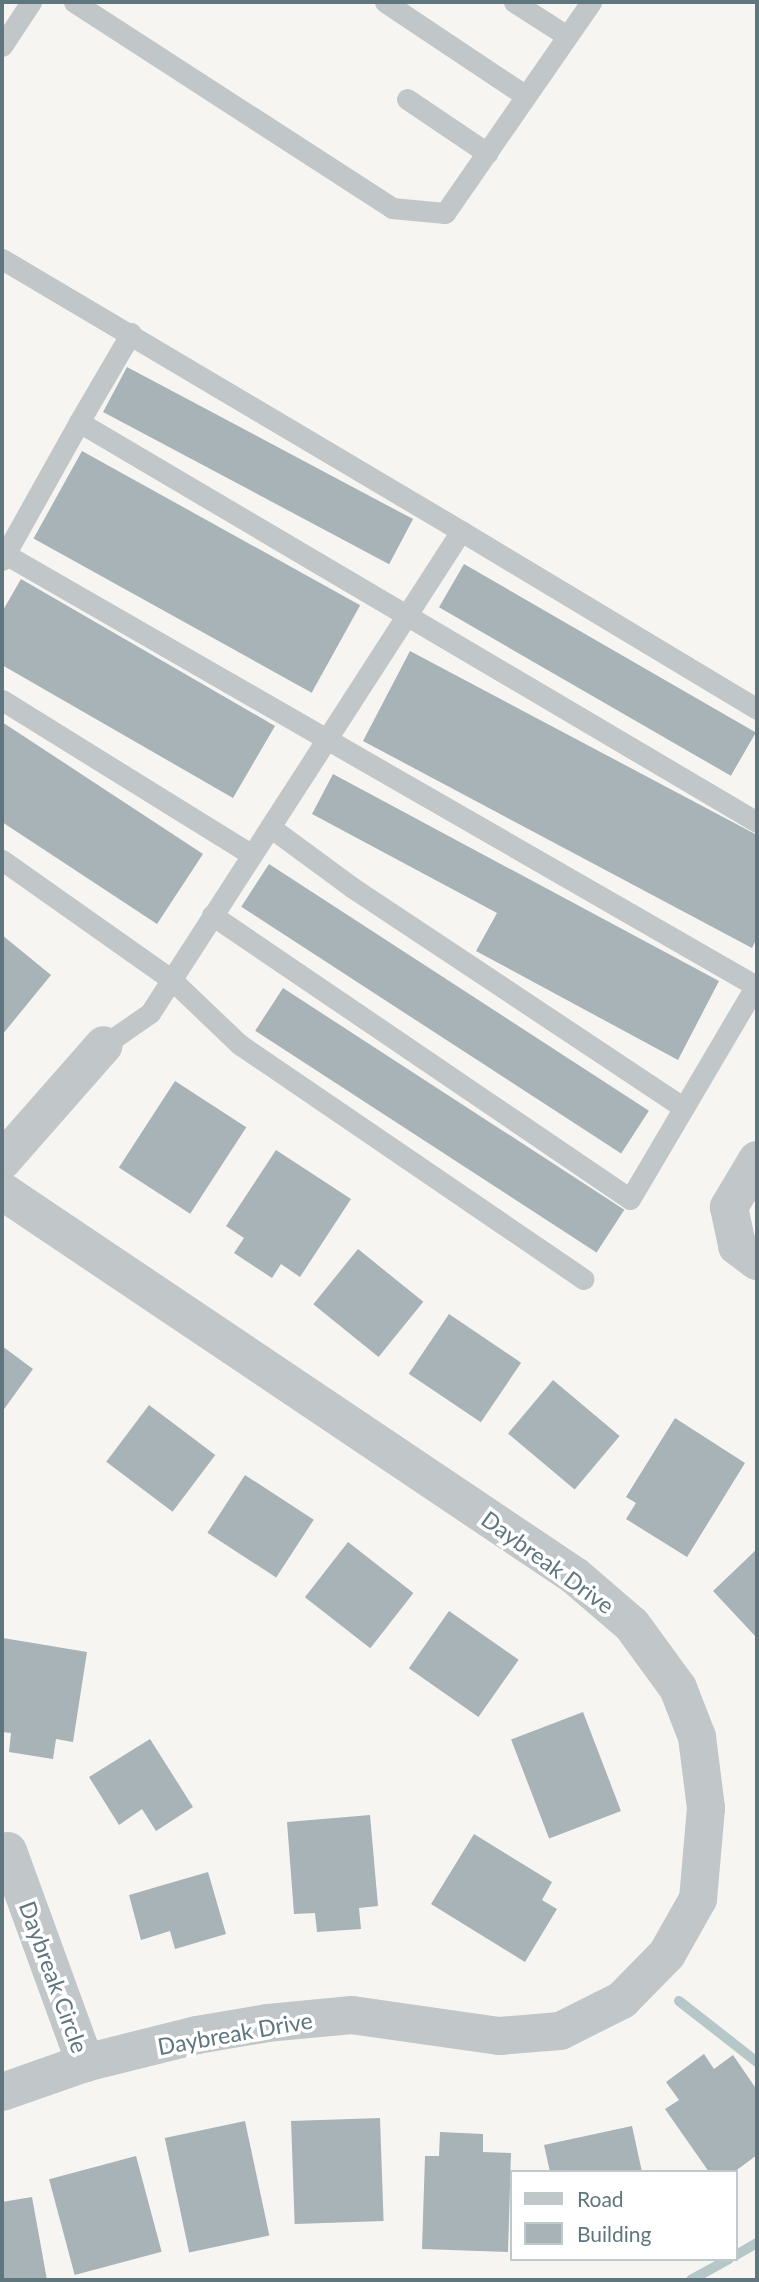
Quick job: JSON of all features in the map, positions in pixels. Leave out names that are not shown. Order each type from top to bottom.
[{"type":"street","points":[[2,1161],[104,1045]]},
{"type":"street","points":[[757,1160],[729,1207],[737,1246],[757,1261]]},
{"type":"street","name":"Daybreak Drive","points":[[2,1191],[575,1576],[632,1625],[678,1688],[697,1737],[706,1808],[698,1899],[667,1954],[622,2000],[560,2031],[499,2036],[352,2015],[197,2035],[85,2063],[2,2092]]},
{"type":"street","name":"Daybreak Circle","points":[[8,1851],[85,2063]]},
{"type":"lane","points":[[2,46],[31,2]]},
{"type":"lane","points":[[385,2],[526,96]]},
{"type":"lane","points":[[514,2],[567,36]]},
{"type":"lane","points":[[82,4],[392,208],[445,213],[591,2]]},
{"type":"lane","points":[[407,99],[486,153]]},
{"type":"lane","points":[[2,259],[131,333],[757,709]]},
{"type":"lane","points":[[131,333],[3,557],[325,743],[756,985],[630,1199],[212,915]]},
{"type":"lane","points":[[79,422],[757,822]]},
{"type":"lane","points":[[104,1045],[149,1013],[461,531]]},
{"type":"lane","points":[[2,701],[252,855]]},
{"type":"lane","points":[[270,827],[353,888],[684,1108]]},
{"type":"lane","points":[[2,860],[172,979],[239,1044],[584,1279]]},
{"type":"building","points":[[127,367],[413,519],[389,564],[103,412]]},
{"type":"building","points":[[82,451],[360,605],[312,693],[34,538]]},
{"type":"building","points":[[464,564],[756,732],[731,776],[439,607]]},
{"type":"building","points":[[21,579],[275,726],[233,798],[2,665],[2,612]]},
{"type":"building","points":[[410,651],[757,835],[757,938],[752,948],[363,741]]},
{"type":"building","points":[[2,722],[203,854],[157,924],[2,822]]},
{"type":"building","points":[[333,774],[719,981],[678,1060],[476,951],[497,913],[312,814]]},
{"type":"building","points":[[269,864],[649,1111],[621,1153],[241,907]]},
{"type":"building","points":[[2,935],[51,975],[2,1035]]},
{"type":"building","points":[[283,988],[624,1210],[597,1252],[255,1031]]},
{"type":"building","points":[[175,1081],[246,1127],[190,1214],[119,1167]]},
{"type":"building","points":[[276,1150],[351,1199],[300,1277],[281,1264],[272,1278],[234,1253],[244,1238],[226,1226]]},
{"type":"building","points":[[358,1249],[423,1302],[379,1357],[313,1304]]},
{"type":"building","points":[[449,1314],[521,1363],[481,1422],[409,1374]]},
{"type":"building","points":[[2,1346],[33,1369],[2,1412]]},
{"type":"building","points":[[553,1380],[620,1436],[575,1490],[508,1434]]},
{"type":"building","points":[[149,1405],[215,1455],[173,1512],[106,1462]]},
{"type":"building","points":[[675,1418],[745,1463],[687,1557],[626,1519],[636,1503],[626,1497]]},
{"type":"building","points":[[245,1475],[314,1520],[276,1578],[207,1533]]},
{"type":"building","points":[[348,1542],[413,1593],[370,1648],[305,1597]]},
{"type":"building","points":[[757,1549],[757,1635],[756,1637],[713,1591]]},
{"type":"building","points":[[449,1611],[519,1660],[478,1717],[409,1668]]},
{"type":"building","points":[[3,1638],[87,1652],[73,1742],[56,1739],[53,1759],[9,1752],[11,1733],[2,1732]]},
{"type":"building","points":[[583,1712],[621,1811],[549,1839],[511,1740]]},
{"type":"building","points":[[150,1739],[193,1807],[156,1831],[142,1809],[119,1825],[89,1777]]},
{"type":"building","points":[[370,1815],[378,1906],[359,1908],[361,1929],[317,1932],[315,1913],[294,1914],[287,1822]]},
{"type":"building","points":[[474,1834],[552,1882],[542,1900],[557,1909],[525,1962],[431,1904]]},
{"type":"building","points":[[208,1872],[226,1934],[175,1949],[170,1931],[141,1940],[129,1895]]},
{"type":"building","points":[[704,2054],[714,2069],[733,2055],[757,2090],[757,2155],[737,2170],[708,2170],[665,2109],[679,2100],[666,2082]]},
{"type":"building","points":[[380,2118],[384,2221],[295,2224],[291,2121]]},
{"type":"building","points":[[245,2121],[269,2235],[189,2252],[165,2138]]},
{"type":"building","points":[[632,2126],[642,2170],[550,2170],[544,2145]]},
{"type":"building","points":[[440,2132],[483,2134],[483,2152],[511,2153],[508,2252],[422,2249],[425,2156],[439,2156]]},
{"type":"building","points":[[136,2156],[162,2252],[75,2275],[49,2179]]},
{"type":"building","points":[[32,2197],[47,2280],[2,2280],[2,2202]]},
{"type":"waterway","points":[[679,2001],[757,2062]]},
{"type":"waterway","points":[[738,2254],[757,2243]]},
{"type":"waterway","points":[[691,2280],[725,2261]]}]
